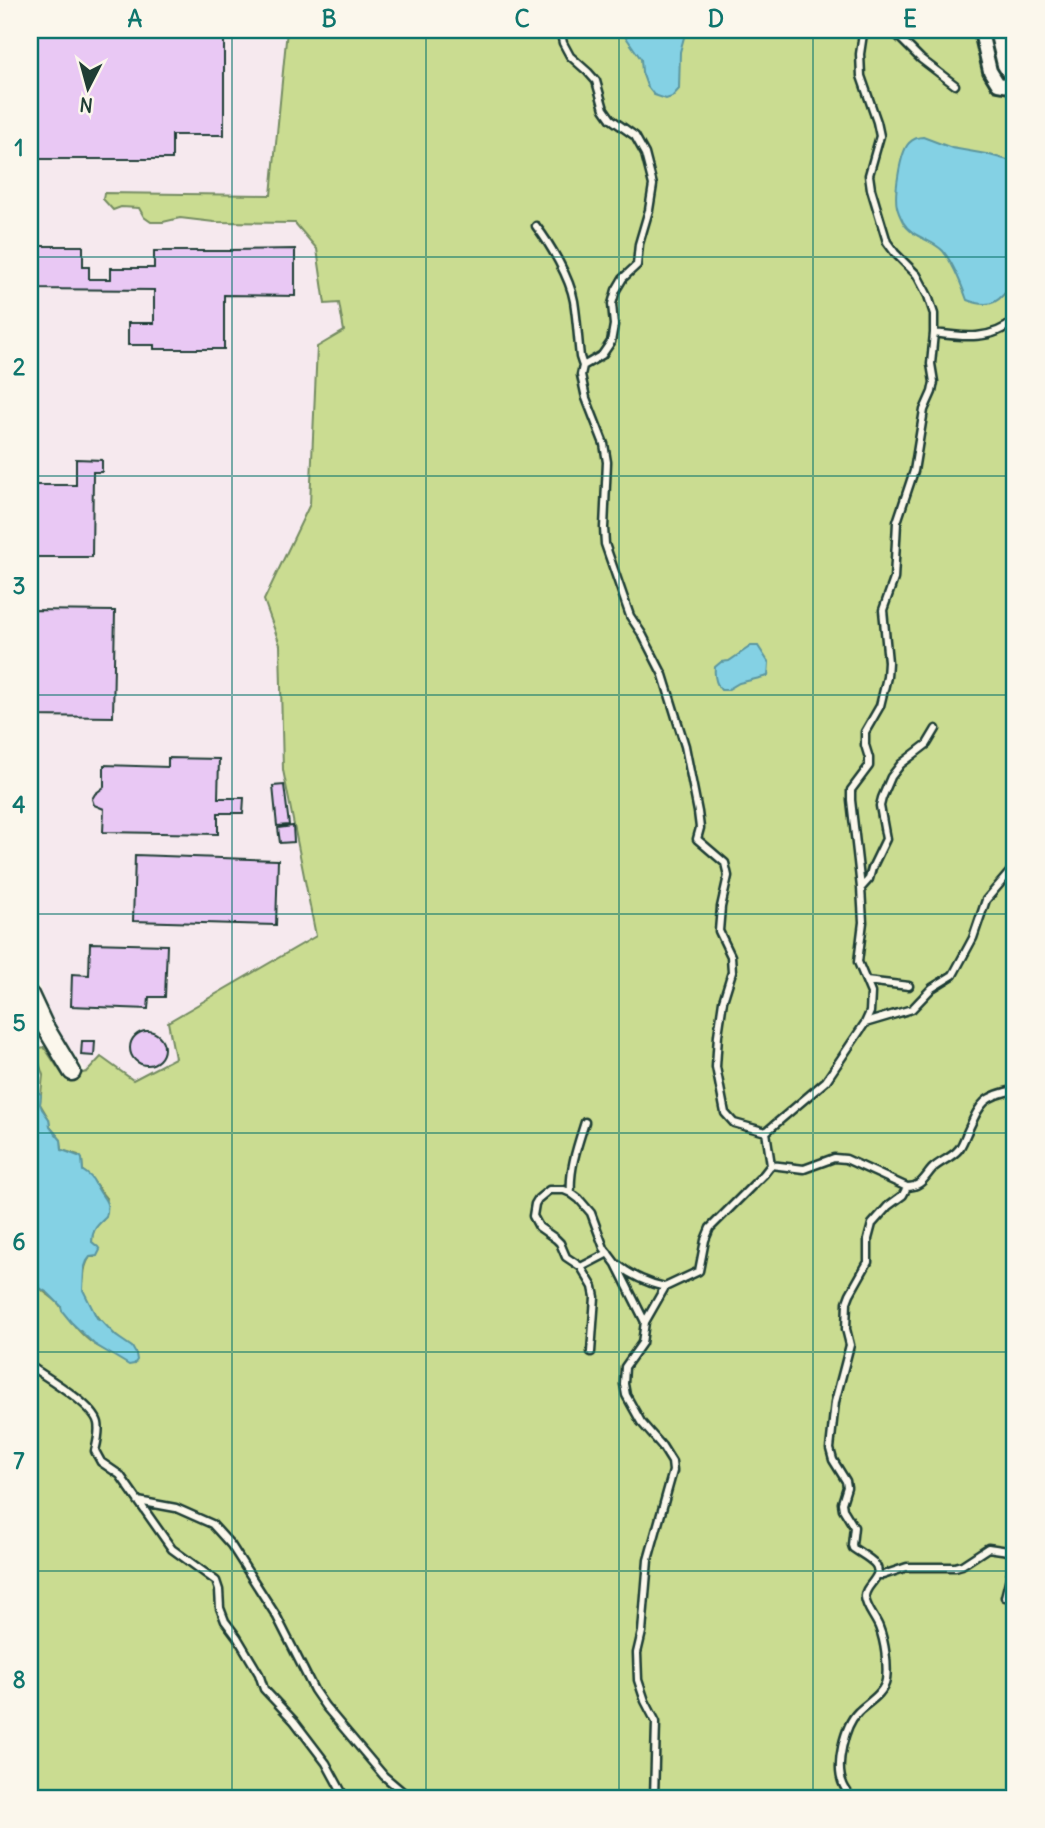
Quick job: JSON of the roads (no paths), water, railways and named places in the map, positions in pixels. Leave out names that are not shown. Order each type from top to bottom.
[{"type":"street","points":[[979,30],[989,71],[998,84],[1015,87]]},
{"type":"street","points":[[30,995],[72,1072]]},
{"type":"lane","points":[[560,30],[570,57],[596,81],[604,109],[611,119],[635,136],[645,154],[653,184],[639,244],[637,265],[623,278],[612,304],[614,325],[611,342],[602,355],[583,366]]},
{"type":"lane","points":[[766,1132],[826,1081],[870,1012],[871,993],[858,962],[863,922],[862,888],[850,800],[851,790],[869,766],[865,732],[880,706],[887,677],[884,610],[894,579],[897,522],[914,471],[924,410],[934,382],[930,365],[934,314],[929,296],[918,275],[887,242],[871,190],[869,175],[880,136],[861,76],[860,54],[865,30]]},
{"type":"lane","points":[[892,30],[922,59],[955,85]]},
{"type":"lane","points":[[536,226],[548,241],[574,299],[583,366],[580,375],[604,444],[607,462],[605,544],[630,616],[663,676],[685,746],[698,811],[700,828],[697,839],[725,863],[728,876],[719,931],[731,956],[732,972],[723,1001],[716,1067],[726,1113],[734,1123],[766,1132]]},
{"type":"lane","points":[[934,333],[979,337],[1008,326],[1015,320]]},
{"type":"lane","points":[[862,888],[869,879],[886,839],[880,806],[891,777],[901,764],[927,744],[936,729]]},
{"type":"lane","points":[[865,1023],[912,1009],[932,988],[953,975],[973,938],[986,900],[1015,866]]},
{"type":"lane","points":[[866,981],[909,986]]},
{"type":"lane","points":[[771,1165],[804,1170],[834,1158],[846,1158],[907,1187],[915,1187],[933,1168],[961,1147],[981,1104],[996,1093],[1015,1090]]},
{"type":"lane","points":[[571,1193],[572,1172],[585,1122]]},
{"type":"lane","points":[[654,1798],[656,1722],[638,1680],[637,1653],[642,1632],[648,1560],[673,1471],[672,1462],[641,1422],[626,1395],[625,1367],[642,1343],[645,1322],[666,1287],[699,1271],[710,1228],[771,1165],[766,1132]]},
{"type":"lane","points":[[851,1798],[842,1784],[841,1750],[844,1739],[853,1717],[884,1688],[887,1673],[883,1640],[864,1595],[877,1575],[877,1569],[875,1564],[853,1548],[854,1527],[842,1503],[847,1488],[846,1481],[833,1460],[830,1449],[835,1402],[850,1345],[846,1329],[847,1302],[868,1262],[868,1239],[872,1224],[888,1206],[903,1195],[907,1187]]},
{"type":"lane","points":[[591,1352],[593,1287],[580,1267],[566,1257],[560,1243],[539,1227],[533,1216],[534,1204],[538,1199],[549,1190],[564,1189],[571,1193],[591,1213],[604,1248],[617,1264],[647,1283],[666,1287]]},
{"type":"lane","points":[[580,1267],[608,1253]]},
{"type":"lane","points":[[617,1264],[645,1322]]},
{"type":"lane","points":[[30,1366],[86,1405],[94,1414],[98,1422],[95,1451],[97,1456],[120,1475],[172,1549],[216,1581],[220,1608],[225,1620],[258,1674],[264,1689],[282,1707],[326,1763],[345,1798]]},
{"type":"lane","points":[[138,1501],[176,1508],[212,1524],[231,1545],[277,1617],[325,1706],[384,1776],[410,1798]]},
{"type":"lane","points":[[877,1575],[883,1576],[907,1567],[955,1567],[988,1548],[1015,1554],[1005,1597]]},
{"type":"water","points":[[621,30],[686,30],[680,52],[679,89],[672,97],[666,99],[654,95],[647,86],[641,59]]},
{"type":"water","points":[[923,137],[952,148],[1015,162],[1015,280],[995,302],[984,304],[967,300],[954,268],[943,251],[912,232],[903,222],[897,207],[898,174],[906,148],[911,142]]},
{"type":"water","points":[[751,646],[758,646],[769,663],[768,676],[721,690],[715,679],[715,667]]},
{"type":"water","points":[[30,1081],[41,1095],[40,1104],[49,1119],[50,1127],[61,1140],[62,1150],[81,1157],[83,1171],[92,1179],[106,1202],[106,1217],[96,1228],[92,1238],[92,1242],[100,1250],[97,1256],[90,1257],[87,1261],[83,1290],[97,1318],[132,1347],[137,1360],[134,1364],[129,1365],[94,1344],[71,1322],[61,1306],[30,1277]]}]
